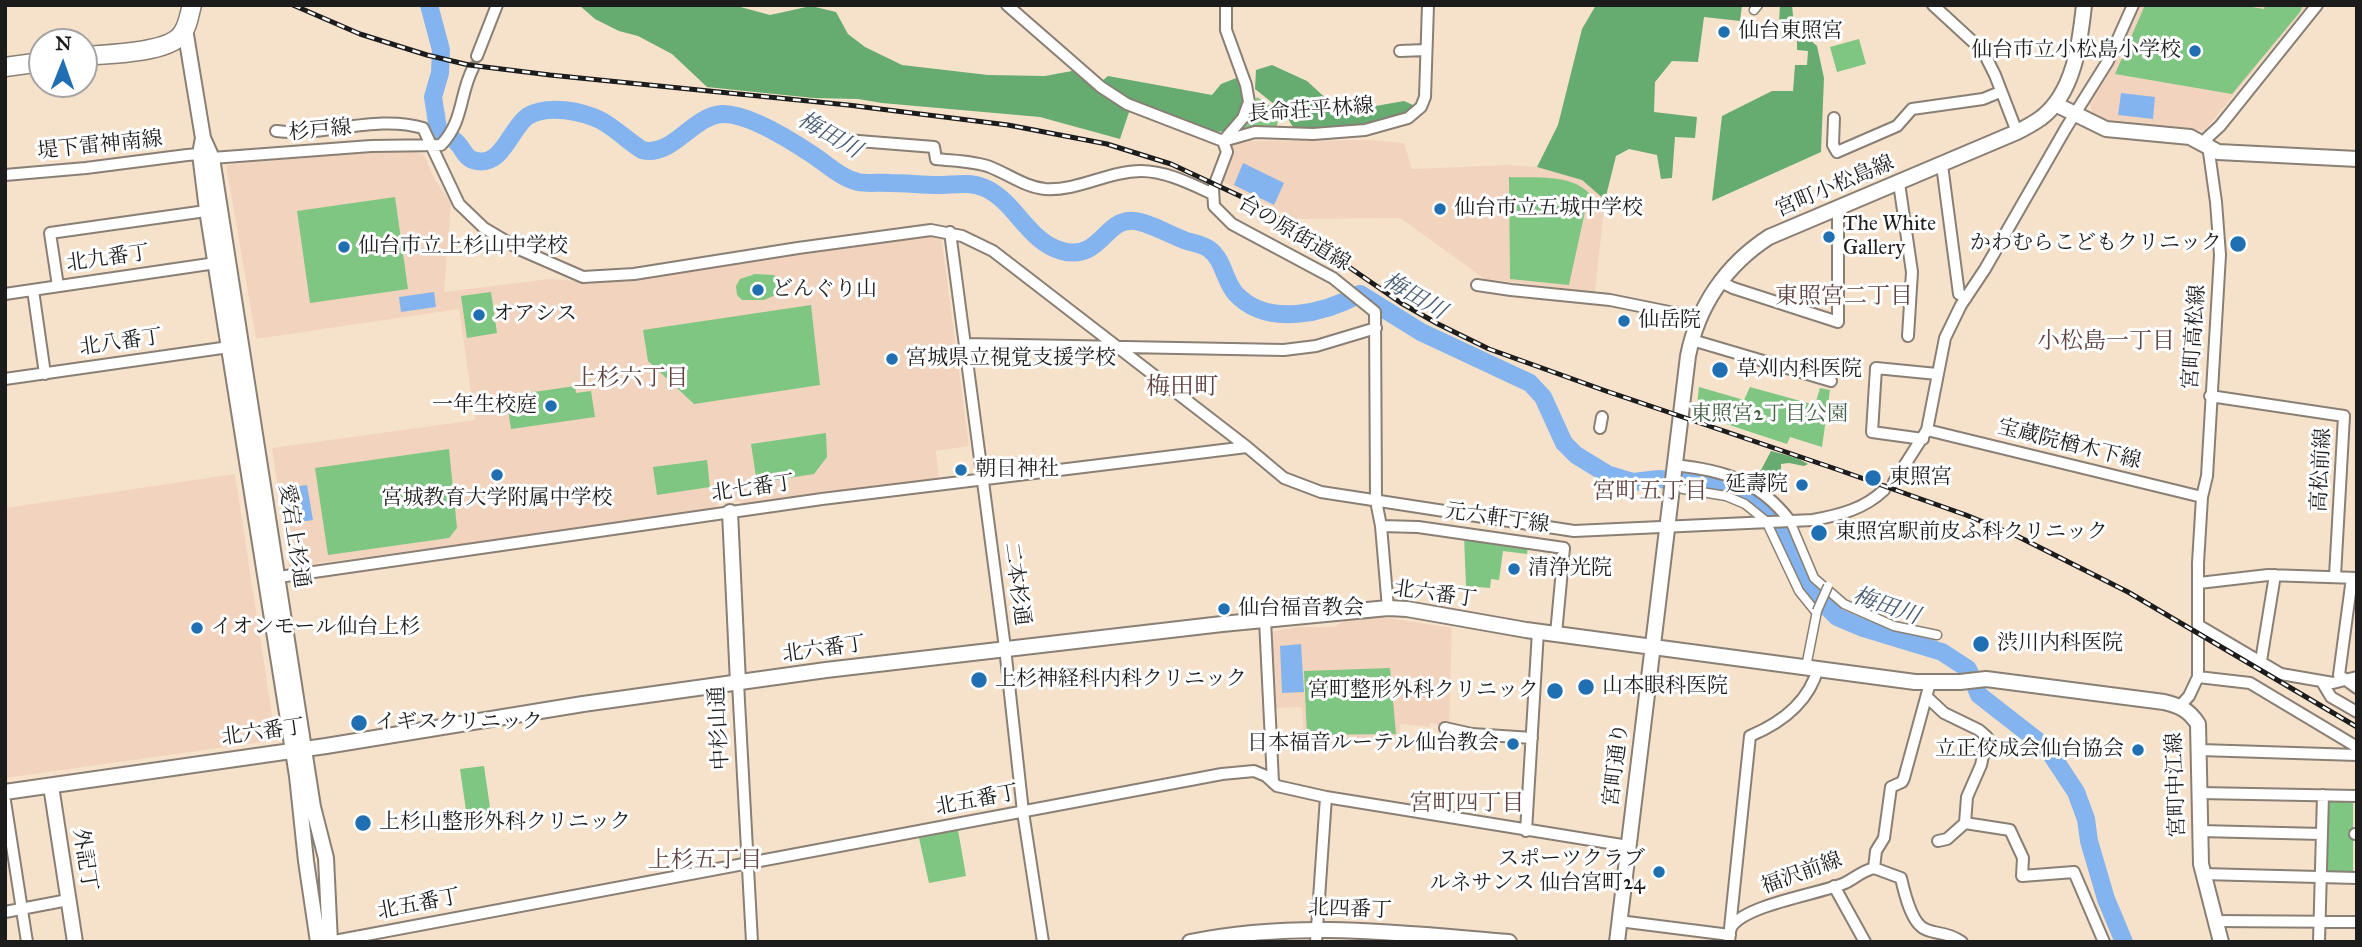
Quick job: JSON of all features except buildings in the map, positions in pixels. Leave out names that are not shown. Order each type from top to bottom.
[{"type":"main road","points":[[98,54],[174,42],[185,29],[192,5]]},
{"type":"main road","points":[[5,67],[28,64]]},
{"type":"street","points":[[477,56],[497,5]]},
{"type":"street","points":[[1007,5],[1101,87],[1127,104],[1223,141],[1243,118],[1249,102],[1246,85],[1226,30],[1226,5]]},
{"type":"street","name":"長命荘平林線","points":[[1223,141],[1255,132],[1313,134],[1365,131],[1408,118],[1421,107],[1425,97],[1428,5]]},
{"type":"street","points":[[1934,5],[1983,51],[2017,132]]},
{"type":"street","name":"宮町小松島線","points":[[1674,466],[1692,340],[1699,318],[1721,282],[1741,259],[1769,237],[2017,132],[2043,117],[2055,104],[2072,68],[2084,5]]},
{"type":"street","points":[[1894,482],[1925,434],[1945,338],[1966,298],[2108,61],[2133,5]]},
{"type":"street","points":[[2208,146],[2207,138],[2229,116],[2317,5]]},
{"type":"street","name":"愛宕上杉通","points":[[185,29],[299,749],[318,942]]},
{"type":"street","points":[[1400,51],[1426,51]]},
{"type":"street","points":[[473,68],[467,80],[455,128],[437,145],[436,160],[459,204],[484,228],[530,255],[583,277],[634,274],[931,230],[950,232],[993,251],[1284,478],[1321,492],[1574,530],[1667,528],[1839,516],[1876,498],[1884,490]]},
{"type":"street","points":[[1834,118],[1833,145],[1837,152],[1897,126],[1912,109],[1983,99],[2000,92]]},
{"type":"street","points":[[2055,104],[2106,129],[2190,137],[2218,152],[2357,159]]},
{"type":"street","points":[[276,131],[319,132],[405,123],[423,128],[437,145]]},
{"type":"street","points":[[825,128],[846,140],[934,147],[936,159],[988,166],[1044,189],[1078,187],[1143,171],[1184,180],[1213,194]]},
{"type":"street","name":"台の原街道線","points":[[1223,141],[1227,152],[1213,194],[1214,206],[1231,223],[1333,278],[1375,312],[1376,501],[1381,526],[1388,608]]},
{"type":"street","name":"杉戸線","points":[[206,156],[437,145]]},
{"type":"street","name":"宮町高松線","points":[[2198,677],[2198,563],[2202,497],[2207,476],[2220,249],[2208,146]]},
{"type":"street","name":"堤下雷神南線","points":[[5,175],[206,156]]},
{"type":"street","points":[[1942,164],[1959,294],[1966,298]]},
{"type":"street","points":[[1899,183],[1912,272],[1908,336]]},
{"type":"street","points":[[1721,282],[1838,321],[1838,207]]},
{"type":"street","name":"愛宕上杉通","points":[[213,210],[216,263],[235,346]]},
{"type":"street","points":[[58,286],[50,233],[213,210]]},
{"type":"street","name":"二本杉通","points":[[950,232],[1005,649],[1023,812],[1043,942]]},
{"type":"street","name":"北九番丁","points":[[5,293],[216,263]]},
{"type":"street","points":[[1477,285],[1610,300],[1699,318]]},
{"type":"street","points":[[33,290],[45,374]]},
{"type":"street","points":[[965,344],[1284,350],[1316,345],[1376,328]]},
{"type":"street","points":[[1692,340],[1831,381]]},
{"type":"street","name":"北八番丁","points":[[5,379],[235,346]]},
{"type":"street","name":"宝蔵院楢木下線","points":[[1937,374],[1876,368],[1871,431],[1925,434],[2202,497]]},
{"type":"street","name":"高松前線","points":[[2210,396],[2344,416],[2334,576]]},
{"type":"street","name":"北七番丁","points":[[272,578],[983,478],[1247,447]]},
{"type":"street","points":[[1674,466],[1708,470],[1746,482],[1770,499],[1788,521],[1814,578],[1844,604],[1894,626],[1937,635]]},
{"type":"street","name":"宮町通り","points":[[1617,942],[1651,646],[1667,528],[1677,488],[1674,466]]},
{"type":"street","points":[[1677,488],[1726,496],[1745,504],[1767,521],[1798,591],[1816,611]]},
{"type":"street","name":"中杉山通","points":[[730,512],[752,942]]},
{"type":"street","name":"元六軒丁線","points":[[1381,526],[1418,527],[1564,548],[1556,634]]},
{"type":"street","points":[[2261,661],[2276,575]]},
{"type":"street","points":[[2199,583],[2276,575],[2355,578],[2339,675],[2357,688]]},
{"type":"street","points":[[1619,920],[1730,935],[1751,736],[1773,726],[1805,698],[1815,682],[1812,668],[1816,611],[1828,586]]},
{"type":"street","name":"北六番丁","points":[[5,792],[738,683],[1005,649],[1388,608],[1651,646]]},
{"type":"street","points":[[1265,620],[1273,782]]},
{"type":"street","points":[[2198,625],[2281,674],[2333,683],[2357,677]]},
{"type":"street","points":[[1526,831],[1538,631]]},
{"type":"street","points":[[1651,646],[1812,668],[1929,691],[1944,713],[1979,730],[1986,737],[1980,765],[1967,797],[1965,823],[1947,839],[1938,841]]},
{"type":"street","points":[[2180,706],[2189,696],[2198,677],[2250,683],[2357,747]]},
{"type":"street","name":"宮町中江線","points":[[1929,691],[1959,682],[1981,680],[2164,702],[2180,706],[2192,714],[2198,724],[2200,750],[2202,874],[2221,942]]},
{"type":"street","points":[[2322,682],[2330,697],[2357,712]]},
{"type":"street","name":"福沢前線","points":[[1730,935],[1738,920],[1780,901],[1845,883],[1861,872],[1874,868],[1875,851],[1884,838],[1891,787],[1905,778],[1929,691]]},
{"type":"street","points":[[1446,728],[1472,734],[1532,738]]},
{"type":"street","name":"愛宕上杉通","points":[[299,749],[326,858],[330,942]]},
{"type":"street","points":[[2200,750],[2357,755]]},
{"type":"street","name":"北五番丁","points":[[330,942],[1222,774],[1254,771],[1277,786],[1326,797],[1628,846]]},
{"type":"street","name":"外記丁","points":[[51,786],[75,942]]},
{"type":"street","points":[[2200,793],[2357,796]]},
{"type":"street","points":[[2319,942],[2323,795]]},
{"type":"street","points":[[1317,935],[1326,797]]},
{"type":"street","points":[[5,801],[27,942]]},
{"type":"street","points":[[1965,823],[2010,830],[2023,858],[2022,876],[2074,872],[2104,942]]},
{"type":"street","points":[[2200,831],[2322,834]]},
{"type":"street","points":[[1874,868],[1901,878],[1908,904],[1920,926],[1927,931],[1953,935],[1962,942]]},
{"type":"street","points":[[2202,874],[2357,878]]},
{"type":"street","points":[[1834,886],[1865,942]]},
{"type":"street","points":[[5,912],[68,901]]},
{"type":"street","points":[[2214,921],[2357,922]]},
{"type":"street","name":"北四番丁","points":[[1190,942],[1258,931],[1509,942]]},
{"type":"shaded area","name":"仙台市立小松島小学校","points":[[2139,5],[2307,5],[2205,130],[2190,131],[2104,122],[2093,115],[2089,101],[2110,69]]},
{"type":"shaded area","name":"仙台市立五城中学校","points":[[1372,140],[1404,143],[1412,169],[1508,165],[1537,167],[1582,180],[1605,200],[1595,292],[1485,279],[1400,218],[1294,219],[1222,181],[1233,145],[1243,141]]},
{"type":"shaded area","points":[[413,151],[424,155],[435,180],[451,203],[444,292],[549,279],[594,282],[926,234],[941,235],[969,446],[936,451],[939,478],[748,505],[736,500],[720,503],[710,511],[289,567],[272,448],[475,420],[459,309],[256,339],[226,165],[328,155]]},
{"type":"shaded area","points":[[235,474],[275,734],[269,741],[5,778],[5,508]]},
{"type":"shaded area","points":[[1382,617],[1452,628],[1449,727],[1430,723],[1429,727],[1400,724],[1399,740],[1304,739],[1302,707],[1274,708],[1270,632],[1297,627],[1334,627],[1346,620]]},
{"type":"green space","points":[[579,5],[733,5],[770,15],[811,6],[836,12],[848,34],[865,47],[902,65],[988,75],[1045,76],[1072,71],[1129,112],[1120,139],[1040,117],[707,87],[672,54],[638,36],[619,31],[595,19]]},
{"type":"green space","points":[[1596,5],[1742,5],[1740,21],[1704,17],[1698,62],[1672,61],[1655,82],[1654,112],[1697,117],[1695,138],[1675,137],[1672,178],[1661,179],[1657,155],[1629,149],[1616,156],[1605,200],[1582,180],[1537,167],[1558,125],[1582,29]]},
{"type":"green space","points":[[1780,5],[1792,5],[1794,26],[1817,46],[1824,78],[1821,152],[1712,201],[1722,116],[1772,91],[1793,91],[1795,65],[1807,65],[1808,51],[1797,50],[1797,34],[1783,32],[1779,22]]},
{"type":"green space","name":"仙台市立小松島小学校","points":[[2145,5],[2240,5],[2264,9],[2265,5],[2303,5],[2232,94],[2115,74]]},
{"type":"green space","points":[[1859,39],[1866,64],[1837,72],[1830,47]]},
{"type":"green space","points":[[1272,65],[1307,81],[1331,103],[1370,107],[1404,101],[1413,105],[1410,111],[1395,118],[1367,125],[1293,127],[1284,112],[1255,89],[1256,70]]},
{"type":"green space","points":[[1108,76],[1212,95],[1221,84],[1239,77],[1243,106],[1227,131],[1215,132],[1133,101],[1102,81]]},
{"type":"green space","points":[[1257,97],[1279,112],[1277,126],[1242,129]]},
{"type":"green space","points":[[1509,177],[1563,180],[1589,193],[1569,285],[1510,279]]},
{"type":"green space","points":[[395,197],[408,289],[310,303],[297,211]]},
{"type":"green space","name":"どんぐり山","points":[[755,274],[774,275],[778,280],[780,293],[764,300],[742,300],[737,295],[736,286],[740,279]]},
{"type":"green space","name":"オアシス","points":[[491,292],[497,333],[467,338],[461,296]]},
{"type":"green space","points":[[811,305],[820,385],[694,404],[648,361],[643,330]]},
{"type":"green space","name":"一年生校庭","points":[[575,386],[576,393],[591,391],[595,417],[511,429],[506,396]]},
{"type":"green space","name":"東照宮2丁目公園","points":[[1699,387],[1744,400],[1750,387],[1815,405],[1820,388],[1830,390],[1822,447],[1790,437],[1787,444],[1696,414]]},
{"type":"green space","points":[[826,433],[827,457],[814,474],[757,483],[751,444]]},
{"type":"green space","points":[[449,449],[457,528],[449,538],[328,555],[315,468]]},
{"type":"green space","points":[[1771,451],[1808,464],[1781,464],[1781,481],[1771,490],[1767,490],[1754,481],[1751,472],[1761,470]]},
{"type":"green space","points":[[707,460],[710,487],[657,495],[653,467]]},
{"type":"green space","points":[[1464,536],[1528,544],[1527,554],[1503,551],[1499,580],[1491,579],[1490,588],[1466,586]]},
{"type":"green space","points":[[1390,668],[1396,734],[1307,735],[1304,671]]},
{"type":"green space","points":[[484,766],[492,821],[468,824],[460,769]]},
{"type":"green space","points":[[2326,799],[2353,799],[2353,872],[2324,872]]},
{"type":"green space","points":[[958,830],[966,876],[929,883],[919,838]]},
{"type":"water","points":[[2121,93],[2155,97],[2153,119],[2118,115]]},
{"type":"water","points":[[1243,163],[1284,183],[1274,205],[1234,185]]},
{"type":"water","points":[[434,292],[436,307],[401,312],[399,297]]},
{"type":"water","points":[[307,485],[313,520],[292,523],[286,488]]},
{"type":"water","points":[[1301,644],[1304,692],[1282,693],[1280,646]]},
{"type":"waterway","name":"梅田川","points":[[429,5],[441,50],[440,73],[433,97],[439,135],[454,140],[472,160],[486,161],[494,158],[522,121],[545,110],[565,110],[594,117],[642,150],[653,151],[673,143],[711,116],[733,115],[769,129],[840,174],[858,182],[967,184],[985,188],[1005,202],[1040,239],[1062,251],[1076,253],[1087,250],[1119,224],[1128,221],[1151,226],[1209,249],[1218,259],[1236,294],[1249,305],[1264,311],[1280,314],[1314,311],[1360,294],[1421,332],[1530,383],[1543,397],[1564,443],[1576,455],[1607,474],[1633,482],[1659,479],[1724,486],[1745,492],[1772,512],[1789,539],[1800,568],[1815,595],[1837,617],[1863,628],[1942,652],[1968,669],[1979,695],[2047,748],[2076,792],[2086,819],[2089,841],[2106,899],[2124,942]]},
{"type":"waterway","name":"梅田川","points":[[434,137],[439,135]]},
{"type":"railway","points":[[293,5],[360,34],[469,65],[848,105],[1008,125],[1107,144],[1171,164],[1240,196],[1275,216],[1401,303],[1489,349],[1966,515],[2017,536],[2128,592],[2357,727]]},
{"type":"place","name":"仙台東照宮","points":[[1724,32]]},
{"type":"place","name":"仙台市立小松島小学校","points":[[2195,51]]},
{"type":"place","name":"仙台市立五城中学校","points":[[1440,209]]},
{"type":"place","name":"The White Gallery","points":[[1829,237]]},
{"type":"place","name":"かわむらこどもクリニック","points":[[2238,244]]},
{"type":"place","name":"仙台市立上杉山中学校","points":[[344,247]]},
{"type":"place","name":"どんぐり山","points":[[758,290]]},
{"type":"place","name":"オアシス","points":[[479,315]]},
{"type":"place","name":"仙岳院","points":[[1624,321]]},
{"type":"place","name":"宮城県立視覚支援学校","points":[[892,359]]},
{"type":"place","name":"草刈内科医院","points":[[1720,370]]},
{"type":"place","name":"一年生校庭","points":[[551,406]]},
{"type":"place","name":"朝日神社","points":[[961,470]]},
{"type":"place","name":"宮城教育大学附属中学校","points":[[497,475]]},
{"type":"place","name":"東照宮","points":[[1873,478]]},
{"type":"place","name":"延壽院","points":[[1802,485]]},
{"type":"place","name":"東照宮駅前皮ふ科クリニック","points":[[1819,533]]},
{"type":"place","name":"清浄光院","points":[[1514,569]]},
{"type":"place","name":"仙台福音教会","points":[[1224,609]]},
{"type":"place","name":"イオンモール仙台上杉","points":[[197,628]]},
{"type":"place","name":"渋川内科医院","points":[[1981,644]]},
{"type":"place","name":"上杉神経科内科クリニック","points":[[979,680]]},
{"type":"place","name":"山本眼科医院","points":[[1586,687]]},
{"type":"place","name":"宮町整形外科クリニック","points":[[1555,691]]},
{"type":"place","name":"イギスクリニック","points":[[359,723]]},
{"type":"place","name":"日本福音ルーテル仙台教会","points":[[1513,744]]},
{"type":"place","name":"立正佼成会仙台協会","points":[[2138,750]]},
{"type":"place","name":"上杉山整形外科クリニック","points":[[363,823]]},
{"type":"place","name":"スポーツクラブ ルネサンス 仙台宮町24","points":[[1659,872]]},
{"type":"district","name":"東照宮二丁目","points":[[1844,297]]},
{"type":"district","name":"小松島一丁目","points":[[2106,342]]},
{"type":"district","name":"上杉六丁目","points":[[631,379]]},
{"type":"district","name":"梅田町","points":[[1182,388]]},
{"type":"district","name":"宮町五丁目","points":[[1650,492]]},
{"type":"district","name":"宮町四丁目","points":[[1467,804]]},
{"type":"district","name":"上杉五丁目","points":[[705,861]]}]
